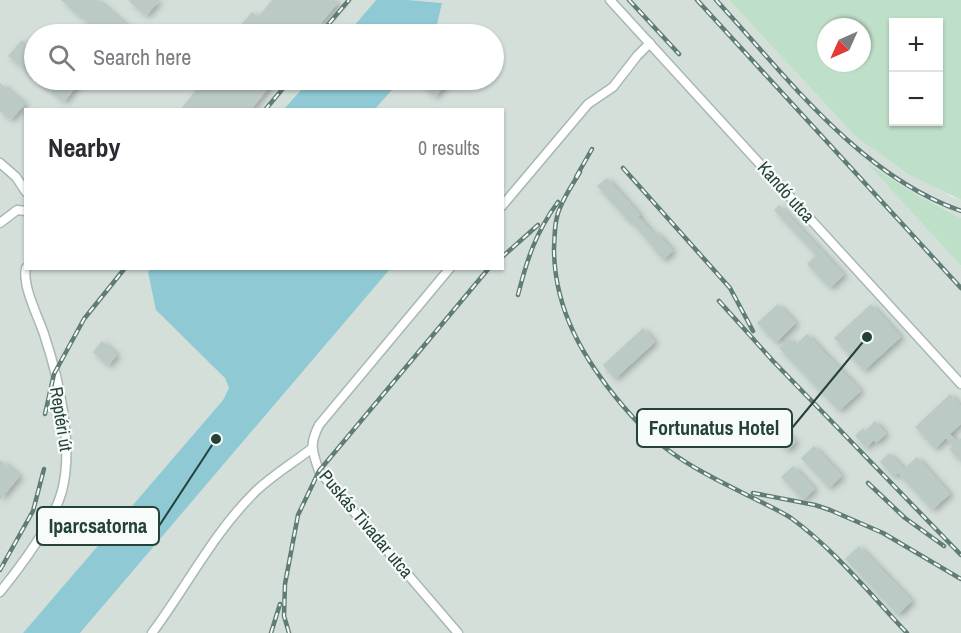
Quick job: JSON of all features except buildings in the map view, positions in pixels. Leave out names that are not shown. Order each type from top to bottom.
[{"type":"street","name":"Kandó utca","points":[[610,0],[961,384]]},
{"type":"street","points":[[504,204],[588,104],[613,87],[650,43]]},
{"type":"street","points":[[0,163],[16,177],[24,189]]},
{"type":"street","points":[[0,223],[17,210],[24,211]]},
{"type":"street","name":"Reptéri út","points":[[0,592],[43,531],[62,493],[68,462],[65,420],[47,345],[26,285],[26,270]]},
{"type":"street","name":"Puskás Tivadar utca","points":[[448,270],[319,425],[312,439],[311,449],[319,471],[458,633]]},
{"type":"street","points":[[152,633],[216,538],[256,492],[286,466],[311,449]]},
{"type":"shaded area","points":[[0,0],[376,0],[356,24],[24,24],[24,90],[301,90],[285,108],[24,108],[24,270],[150,270],[148,272],[225,378],[229,388],[223,400],[23,633],[0,633]]},
{"type":"shaded area","points":[[408,0],[729,0],[854,135],[952,197],[961,200],[961,218],[918,196],[870,165],[961,266],[961,633],[80,633],[389,270],[504,270],[504,108],[376,108],[392,90],[504,90],[504,24],[437,24],[442,3]]},
{"type":"green space","points":[[729,0],[961,0],[961,200],[908,174],[854,135]]},
{"type":"green space","points":[[867,163],[918,196],[961,218],[961,266]]},
{"type":"water","points":[[376,0],[442,3],[437,24],[356,24]]},
{"type":"water","points":[[301,90],[392,90],[376,108],[285,108]]},
{"type":"water","points":[[150,270],[389,270],[80,633],[23,633],[223,400],[229,388],[225,378],[156,310],[148,272]]},
{"type":"railway","points":[[329,24],[349,0]]},
{"type":"railway","points":[[629,0],[679,54]]},
{"type":"railway","points":[[697,0],[961,288]]},
{"type":"railway","points":[[716,0],[798,91],[857,149],[890,174],[924,195],[961,211]]},
{"type":"railway","points":[[267,108],[282,90]]},
{"type":"railway","points":[[576,177],[592,149]]},
{"type":"railway","points":[[623,168],[730,288],[753,331]]},
{"type":"railway","points":[[580,172],[558,213],[555,228],[555,271],[559,292],[574,333],[596,371],[623,406],[656,440],[699,470],[791,518],[837,558],[907,633]]},
{"type":"railway","points":[[518,295],[533,246],[558,202]]},
{"type":"railway","points":[[504,255],[538,225]]},
{"type":"railway","points":[[45,414],[54,374],[84,319],[123,270]]},
{"type":"railway","points":[[289,633],[284,616],[285,584],[298,515],[319,471],[487,270]]},
{"type":"railway","points":[[719,301],[773,361],[961,555]]},
{"type":"railway","points":[[0,570],[33,511],[44,469]]},
{"type":"railway","points":[[868,483],[905,518],[944,546]]},
{"type":"railway","points":[[753,493],[830,510],[883,533],[961,579]]},
{"type":"railway","points":[[271,633],[280,604]]},
{"type":"place","name":"Fortunatus Hotel","points":[[867,337]]},
{"type":"place","name":"Iparcsatorna","points":[[216,439]]}]
